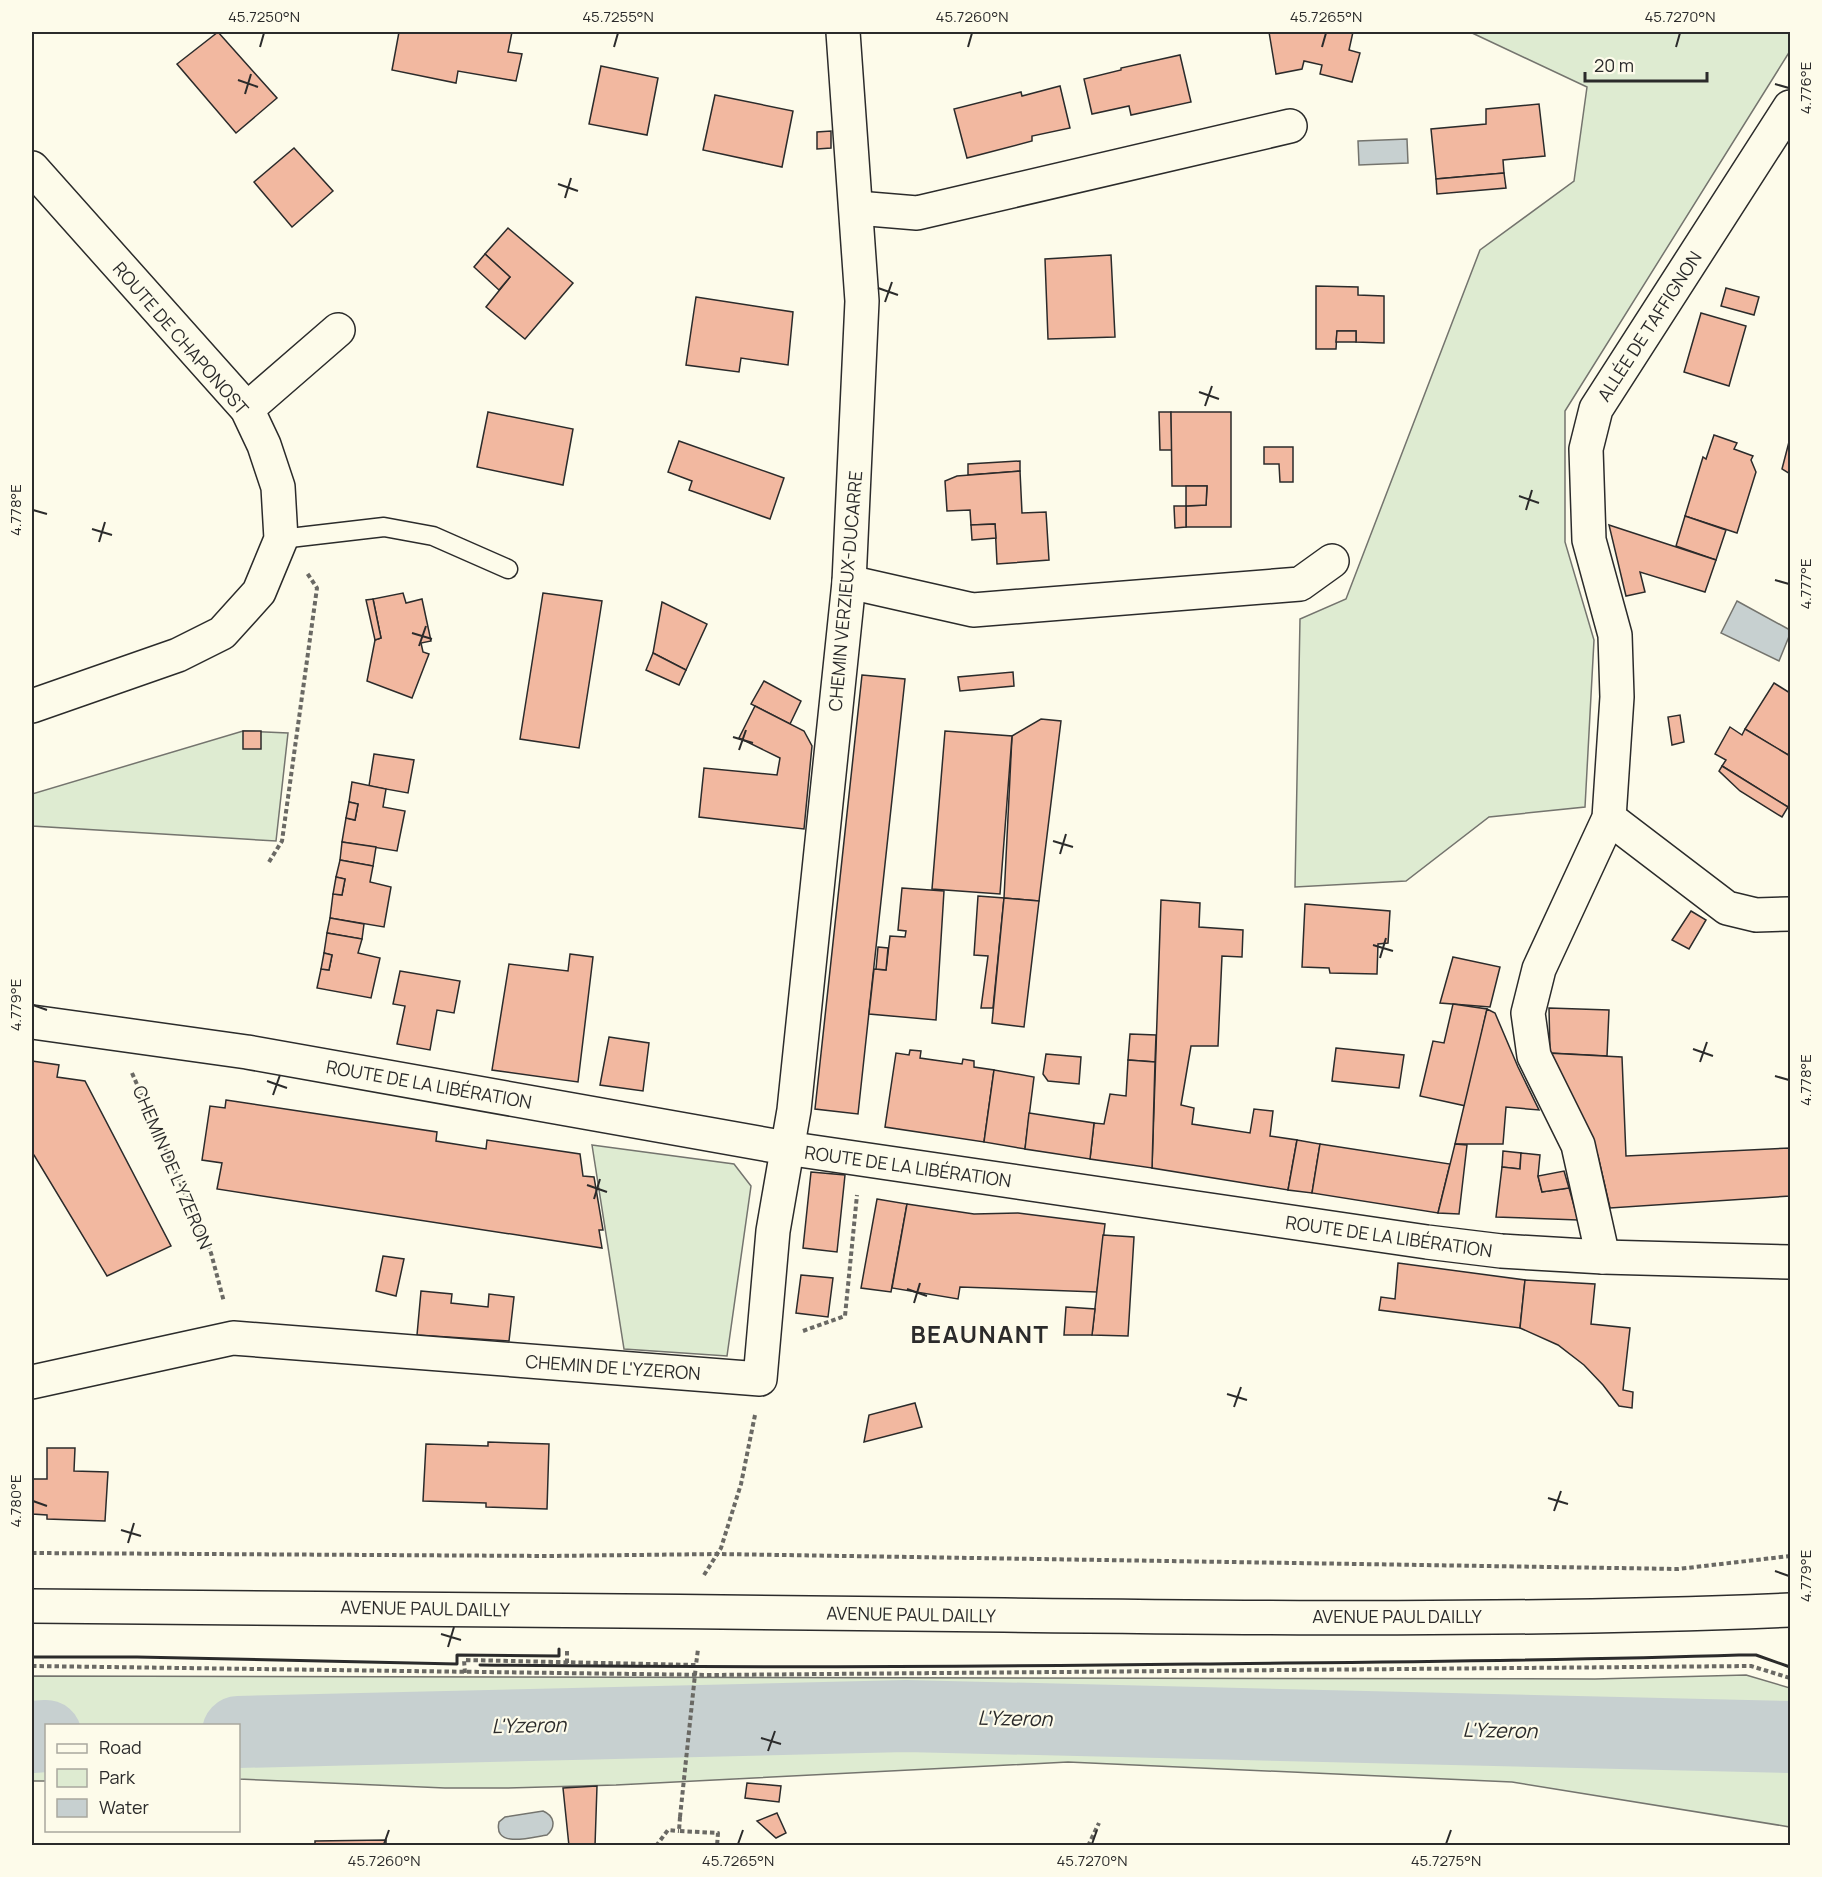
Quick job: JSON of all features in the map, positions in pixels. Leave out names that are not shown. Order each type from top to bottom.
[{"type":"street","name":"CHEMIN VERZIEUX-DUCARRE","points":[[786,1148],[795,1099],[849,582],[862,301],[843,32]]},
{"type":"street","name":"ALLÉE DE TAFFIGNON","points":[[1609,818],[1617,696],[1614,635],[1589,540],[1587,448],[1596,409],[1791,107]]},
{"type":"street","points":[[857,208],[917,213],[1290,126]]},
{"type":"street","name":"ROUTE DE CHAPONOST","points":[[32,168],[247,410],[264,445],[278,487],[281,539],[259,592],[222,633],[178,655],[32,706]]},
{"type":"street","points":[[247,410],[338,330]]},
{"type":"street","points":[[849,582],[973,610],[1300,584],[1332,561]]},
{"type":"street","points":[[1604,1257],[1578,1145],[1534,1056],[1528,1013],[1539,969],[1609,818],[1727,908],[1756,915],[1791,914]]},
{"type":"street","name":"ROUTE DE LA LIBÉRATION","points":[[32,1022],[247,1052],[786,1148],[1438,1243],[1501,1251],[1604,1257],[1791,1262]]},
{"type":"street","points":[[760,1379],[773,1232],[786,1148]]},
{"type":"street","name":"CHEMIN DE L'YZERON","points":[[32,1382],[233,1338],[760,1379]]},
{"type":"street","name":"AVENUE PAUL DAILLY","points":[[32,1606],[399,1607],[1225,1617],[1463,1616],[1791,1610]]},
{"type":"lane","points":[[281,539],[384,526],[433,536],[508,569]]},
{"type":"path","points":[[269,862],[282,842],[317,588],[281,539]]},
{"type":"path","name":"CHEMIN DE L'YZERON","points":[[115,1034],[211,1253],[233,1338]]},
{"type":"path","points":[[845,1316],[860,1159]]},
{"type":"path","points":[[704,1576],[718,1554],[741,1484],[760,1379]]},
{"type":"path","points":[[32,1552],[537,1556],[718,1554],[1678,1569],[1791,1556]]},
{"type":"path","points":[[679,1831],[698,1647]]},
{"type":"path","points":[[465,1673],[464,1660],[696,1665]]},
{"type":"path","points":[[32,1666],[710,1675],[1752,1666],[1791,1678]]},
{"type":"path","points":[[1088,1845],[1099,1823]]},
{"type":"path","points":[[656,1845],[668,1830],[718,1833],[717,1845]]},
{"type":"green space","points":[[1470,32],[1790,32],[1790,51],[1565,411],[1565,542],[1594,640],[1585,807],[1489,817],[1406,881],[1295,887],[1300,619],[1346,599],[1480,250],[1574,181],[1587,87]]},
{"type":"green space","points":[[243,731],[288,733],[276,841],[32,826],[32,794]]},
{"type":"green space","points":[[592,1145],[734,1164],[751,1186],[727,1356],[624,1349]]},
{"type":"green space","points":[[1746,1675],[1790,1688],[1790,1827],[1512,1782],[1068,1762],[616,1785],[506,1788],[445,1788],[240,1779],[240,1724],[45,1724],[45,1781],[32,1781],[32,1676],[1595,1679]]},
{"type":"water","points":[[1407,139],[1408,163],[1359,165],[1358,141]]},
{"type":"water","points":[[1737,601],[1790,630],[1779,661],[1721,633]]},
{"type":"water","points":[[543,1811],[550,1816],[553,1822],[552,1829],[547,1835],[524,1839],[508,1839],[502,1836],[499,1822],[505,1817]]},
{"type":"building","points":[[218,32],[277,98],[236,133],[177,64]]},
{"type":"building","points":[[399,32],[512,32],[508,52],[522,54],[516,81],[458,71],[456,83],[392,70]]},
{"type":"building","points":[[1269,32],[1353,32],[1349,50],[1360,53],[1352,82],[1320,74],[1322,65],[1304,61],[1302,69],[1276,74]]},
{"type":"building","points":[[1180,55],[1191,102],[1131,115],[1129,106],[1092,114],[1084,79]]},
{"type":"building","points":[[601,66],[658,78],[647,135],[589,124]]},
{"type":"building","points":[[1060,86],[1070,128],[1032,136],[1032,141],[967,158],[954,109],[1021,92],[1022,96]]},
{"type":"building","points":[[715,95],[793,111],[782,167],[703,150]]},
{"type":"building","points":[[1539,104],[1545,156],[1503,160],[1504,173],[1436,179],[1431,129],[1486,124],[1486,109]]},
{"type":"building","points":[[831,131],[831,148],[817,149],[817,132]]},
{"type":"building","points":[[294,148],[333,191],[292,227],[254,182]]},
{"type":"building","points":[[1504,173],[1506,188],[1437,194],[1436,179]]},
{"type":"building","points":[[508,228],[573,283],[525,339],[486,307],[510,277],[485,254]]},
{"type":"building","points":[[485,254],[510,277],[499,290],[474,267]]},
{"type":"building","points":[[1111,255],[1115,337],[1048,339],[1045,259]]},
{"type":"building","points":[[1316,286],[1358,287],[1358,295],[1384,296],[1384,343],[1356,342],[1356,331],[1337,331],[1336,349],[1316,349]]},
{"type":"building","points":[[1726,288],[1759,297],[1754,315],[1721,306]]},
{"type":"building","points":[[696,297],[793,312],[788,365],[741,358],[739,372],[686,365]]},
{"type":"building","points":[[1701,313],[1746,326],[1729,386],[1684,372]]},
{"type":"building","points":[[1337,331],[1356,331],[1356,342],[1336,342]]},
{"type":"building","points":[[488,412],[573,429],[563,485],[477,467]]},
{"type":"building","points":[[1159,412],[1171,412],[1172,450],[1160,450]]},
{"type":"building","points":[[1171,412],[1231,412],[1231,527],[1186,527],[1186,506],[1206,505],[1207,486],[1172,486]]},
{"type":"building","points":[[1714,435],[1737,443],[1734,449],[1753,456],[1751,460],[1756,472],[1737,533],[1685,516],[1703,457],[1706,459]]},
{"type":"building","points":[[1790,438],[1790,474],[1782,469]]},
{"type":"building","points":[[679,441],[784,478],[770,519],[689,490],[692,481],[668,472]]},
{"type":"building","points":[[1264,447],[1293,447],[1293,482],[1280,482],[1279,464],[1264,464]]},
{"type":"building","points":[[1020,461],[1020,471],[968,475],[968,464]]},
{"type":"building","points":[[1020,471],[1022,513],[1046,512],[1049,560],[997,564],[995,524],[971,525],[970,510],[947,511],[945,481],[957,476]]},
{"type":"building","points":[[1186,486],[1207,486],[1206,505],[1186,506]]},
{"type":"building","points":[[1174,506],[1186,506],[1186,527],[1175,528]]},
{"type":"building","points":[[1685,516],[1726,530],[1716,560],[1676,546]]},
{"type":"building","points":[[995,524],[996,538],[972,540],[971,525]]},
{"type":"building","points":[[1609,525],[1716,560],[1705,592],[1640,572],[1645,592],[1626,596]]},
{"type":"building","points":[[403,593],[406,603],[422,599],[431,641],[421,643],[423,652],[429,654],[412,698],[367,681],[375,640],[381,638],[373,599]]},
{"type":"building","points":[[543,593],[602,601],[579,748],[520,739]]},
{"type":"building","points":[[373,599],[381,638],[375,640],[366,600]]},
{"type":"building","points":[[662,602],[707,624],[686,670],[653,653]]},
{"type":"building","points":[[653,653],[686,670],[679,685],[646,670]]},
{"type":"building","points":[[1013,672],[1014,686],[960,691],[958,677]]},
{"type":"building","points":[[862,675],[905,679],[858,1114],[815,1109]]},
{"type":"building","points":[[764,681],[801,701],[790,724],[751,704]]},
{"type":"building","points":[[1774,683],[1790,693],[1790,756],[1745,729]]},
{"type":"building","points":[[755,706],[804,731],[812,746],[804,829],[699,817],[704,768],[777,775],[780,758],[739,738]]},
{"type":"building","points":[[1680,715],[1684,742],[1672,745],[1668,717]]},
{"type":"building","points":[[1041,719],[1061,721],[1039,901],[1004,898],[1012,736]]},
{"type":"building","points":[[1730,727],[1742,735],[1745,729],[1790,756],[1790,803],[1788,807],[1722,766],[1726,760],[1715,754]]},
{"type":"building","points":[[243,731],[261,731],[261,749],[243,749]]},
{"type":"building","points":[[945,731],[1012,736],[1000,894],[932,889]]},
{"type":"building","points":[[374,754],[414,760],[408,793],[369,786]]},
{"type":"building","points":[[1722,766],[1788,807],[1782,817],[1740,791],[1719,771]]},
{"type":"building","points":[[352,782],[386,789],[383,807],[405,811],[397,851],[342,842],[346,818],[355,820],[358,804],[349,802]]},
{"type":"building","points":[[349,802],[358,804],[355,820],[346,818]]},
{"type":"building","points":[[342,842],[376,847],[373,866],[340,860]]},
{"type":"building","points":[[340,860],[373,866],[370,882],[391,887],[384,927],[330,918],[333,894],[342,895],[345,879],[336,877]]},
{"type":"building","points":[[336,877],[345,879],[342,895],[333,894]]},
{"type":"building","points":[[902,888],[944,891],[936,1020],[869,1014],[874,969],[886,970],[890,936],[905,937],[906,931],[898,930]]},
{"type":"building","points":[[978,896],[1004,898],[993,1008],[981,1008],[988,956],[974,955]]},
{"type":"building","points":[[1004,898],[1039,901],[1024,1027],[992,1023]]},
{"type":"building","points":[[1161,900],[1200,903],[1199,927],[1243,930],[1242,957],[1222,956],[1218,1046],[1191,1046],[1181,1105],[1194,1108],[1192,1124],[1250,1133],[1254,1109],[1273,1111],[1270,1136],[1297,1140],[1288,1190],[1152,1168]]},
{"type":"building","points":[[1305,904],[1390,911],[1388,943],[1378,944],[1377,974],[1330,973],[1329,968],[1302,967]]},
{"type":"building","points":[[1691,911],[1706,920],[1689,949],[1672,940]]},
{"type":"building","points":[[330,918],[364,924],[362,939],[327,933]]},
{"type":"building","points":[[327,933],[362,939],[358,953],[380,958],[371,998],[317,988],[321,969],[329,970],[332,955],[324,953]]},
{"type":"building","points":[[878,947],[888,948],[886,970],[876,969]]},
{"type":"building","points":[[324,953],[332,955],[329,970],[321,969]]},
{"type":"building","points":[[570,954],[593,957],[578,1082],[492,1070],[509,964],[568,971]]},
{"type":"building","points":[[1453,957],[1500,967],[1490,1007],[1440,1003]]},
{"type":"building","points":[[400,971],[460,981],[454,1013],[437,1010],[430,1050],[397,1044],[405,1006],[393,1004]]},
{"type":"building","points":[[1453,1004],[1487,1009],[1466,1106],[1420,1096],[1433,1041],[1444,1043]]},
{"type":"building","points":[[1549,1008],[1609,1010],[1607,1056],[1550,1053]]},
{"type":"building","points":[[1487,1009],[1495,1013],[1539,1110],[1506,1107],[1503,1144],[1455,1144]]},
{"type":"building","points":[[1130,1034],[1156,1035],[1155,1062],[1128,1060]]},
{"type":"building","points":[[609,1037],[649,1043],[643,1091],[600,1085]]},
{"type":"building","points":[[1336,1048],[1404,1055],[1399,1088],[1332,1081]]},
{"type":"building","points":[[910,1050],[921,1051],[920,1058],[962,1064],[963,1059],[974,1061],[974,1067],[994,1070],[984,1142],[885,1127],[896,1053],[909,1055]]},
{"type":"building","points":[[1547,1053],[1622,1057],[1626,1156],[1790,1148],[1790,1196],[1610,1208],[1598,1156],[1578,1107]]},
{"type":"building","points":[[1046,1054],[1081,1057],[1079,1084],[1048,1081],[1043,1074]]},
{"type":"building","points":[[1128,1060],[1155,1062],[1152,1168],[1090,1159],[1094,1123],[1104,1124],[1110,1094],[1126,1096]]},
{"type":"building","points":[[32,1061],[59,1065],[57,1077],[85,1081],[171,1246],[107,1276],[32,1155]]},
{"type":"building","points":[[994,1070],[1034,1077],[1025,1149],[984,1142]]},
{"type":"building","points":[[226,1100],[437,1132],[436,1141],[486,1149],[487,1140],[580,1154],[583,1176],[594,1177],[603,1230],[599,1230],[602,1248],[217,1189],[222,1163],[202,1160],[210,1106],[225,1108]]},
{"type":"building","points":[[1029,1113],[1094,1123],[1090,1159],[1025,1149]]},
{"type":"building","points":[[1297,1140],[1320,1144],[1312,1193],[1288,1190]]},
{"type":"building","points":[[1320,1144],[1450,1164],[1438,1213],[1312,1193]]},
{"type":"building","points":[[1455,1144],[1467,1145],[1459,1214],[1438,1213]]},
{"type":"building","points":[[1503,1151],[1521,1153],[1520,1169],[1502,1167]]},
{"type":"building","points":[[1521,1153],[1540,1155],[1538,1176],[1542,1192],[1569,1188],[1578,1220],[1496,1217],[1502,1167],[1520,1169]]},
{"type":"building","points":[[1564,1171],[1569,1188],[1542,1192],[1538,1176]]},
{"type":"building","points":[[811,1172],[845,1175],[837,1252],[803,1248]]},
{"type":"building","points":[[877,1199],[907,1204],[891,1292],[861,1288]]},
{"type":"building","points":[[907,1204],[974,1214],[1018,1213],[1105,1224],[1097,1292],[960,1287],[958,1299],[892,1288]]},
{"type":"building","points":[[1103,1235],[1134,1237],[1128,1336],[1092,1335]]},
{"type":"building","points":[[383,1256],[404,1259],[396,1296],[376,1291]]},
{"type":"building","points":[[1398,1263],[1525,1280],[1520,1328],[1379,1310],[1381,1297],[1395,1299]]},
{"type":"building","points":[[801,1275],[833,1278],[828,1317],[796,1313]]},
{"type":"building","points":[[1525,1280],[1595,1284],[1591,1324],[1630,1328],[1623,1390],[1633,1392],[1632,1408],[1619,1406],[1584,1365],[1558,1345],[1520,1328]]},
{"type":"building","points":[[421,1291],[452,1294],[451,1303],[488,1307],[489,1294],[514,1297],[509,1341],[417,1335]]},
{"type":"building","points":[[1066,1307],[1095,1309],[1092,1335],[1064,1335]]},
{"type":"building","points":[[915,1403],[922,1427],[864,1442],[869,1415]]},
{"type":"building","points":[[488,1442],[549,1444],[547,1509],[486,1507],[486,1503],[423,1501],[426,1444],[488,1446]]},
{"type":"building","points":[[47,1448],[75,1448],[74,1471],[108,1472],[105,1521],[47,1519],[47,1515],[32,1514],[32,1479],[47,1479]]},
{"type":"building","points":[[747,1783],[781,1786],[779,1802],[745,1798]]},
{"type":"building","points":[[597,1786],[595,1846],[569,1846],[563,1788]]},
{"type":"building","points":[[777,1813],[786,1833],[776,1838],[757,1821]]},
{"type":"building","points":[[386,1840],[386,1846],[315,1846],[315,1841]]},
{"type":"waterway","name":"L'Yzeron","points":[[240,1732],[906,1716],[1790,1737]]},
{"type":"waterway","name":"L'Yzeron","points":[[32,1737],[45,1736]]},
{"type":"wall","points":[[32,1657],[457,1664],[457,1655],[559,1656],[559,1649]]},
{"type":"wall","points":[[480,1665],[1016,1666],[1756,1655],[1790,1667]]},
{"type":"district","name":"BEAUNANT","points":[[980,1333]]}]
